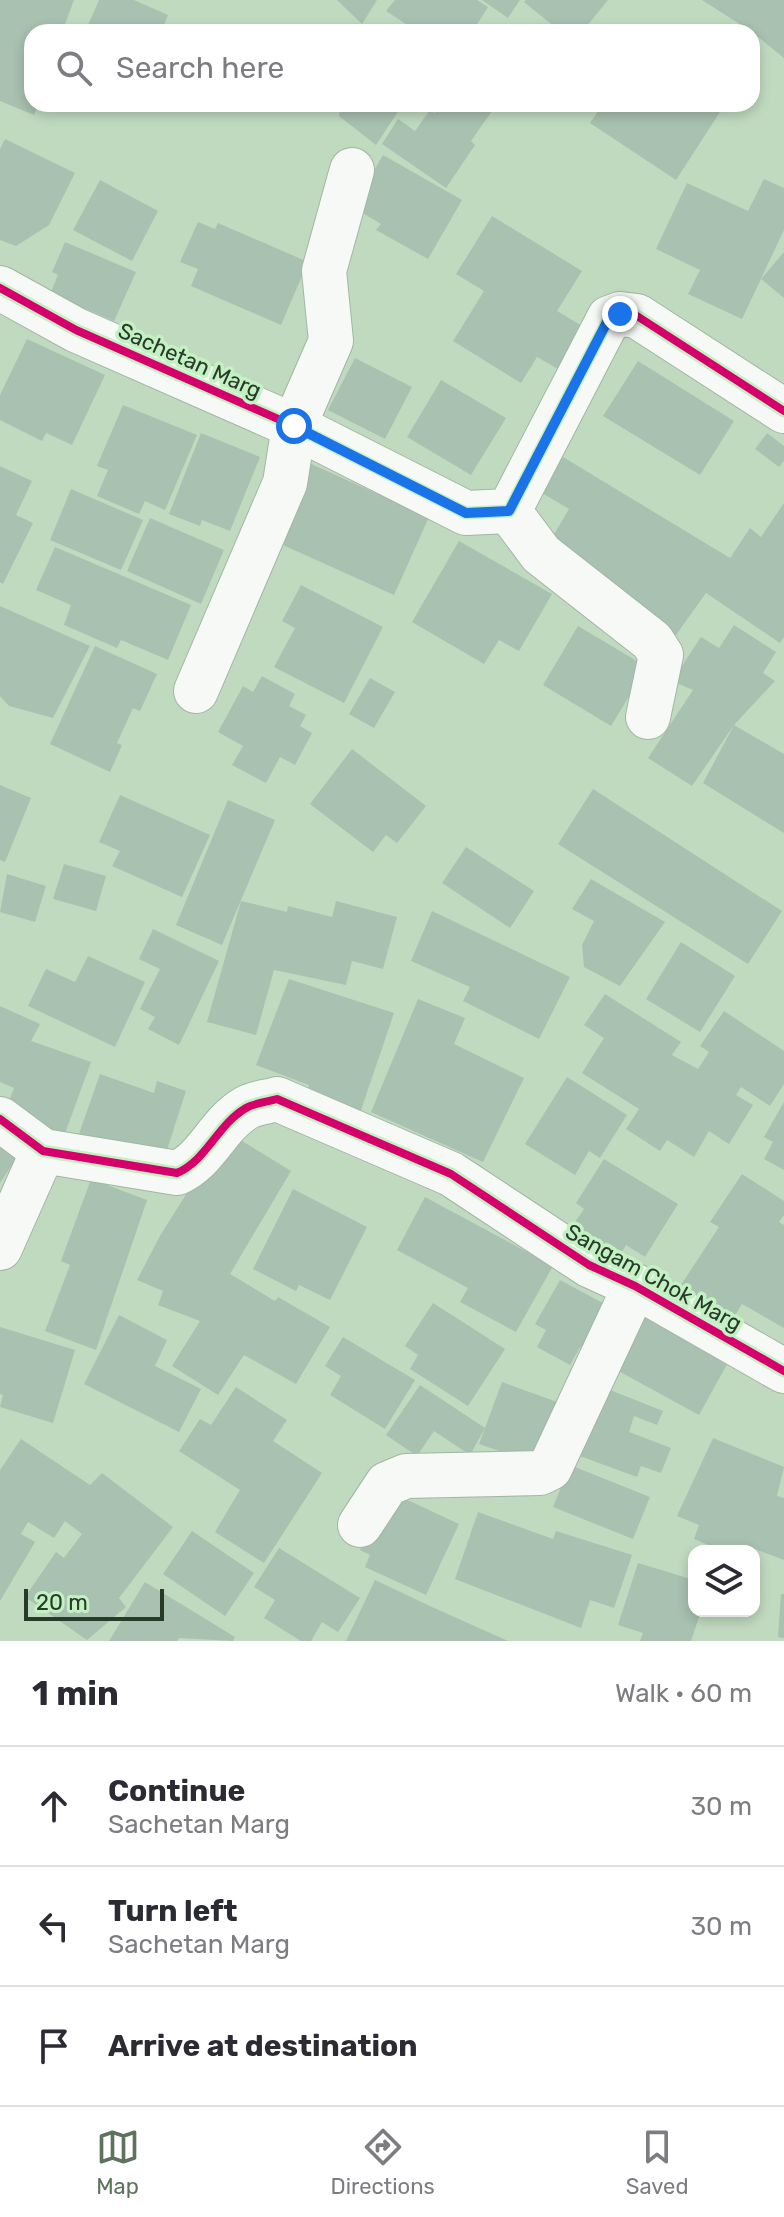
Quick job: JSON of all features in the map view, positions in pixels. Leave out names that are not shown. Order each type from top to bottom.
[{"type":"street","points":[[196,691],[285,483],[294,426],[331,341],[324,271],[352,170]]},
{"type":"street","name":"Sachetan Marg","points":[[0,288],[76,330],[294,426],[466,513],[509,511]]},
{"type":"street","points":[[648,717],[661,655],[652,641],[541,554],[509,511],[609,318],[620,314],[637,316],[784,411]]},
{"type":"street","name":"Sangam Chok Marg","points":[[0,1119],[43,1151],[177,1173],[193,1166],[224,1126],[248,1106],[277,1099],[451,1174],[589,1265],[635,1286],[784,1371]]},
{"type":"street","points":[[0,1248],[43,1151]]},
{"type":"street","points":[[360,1525],[387,1484],[406,1476],[540,1473],[550,1468],[635,1286]]},
{"type":"building","points":[[0,0],[74,0],[65,24],[24,24],[24,111],[0,101]]},
{"type":"building","points":[[99,0],[134,0],[168,15],[164,24],[88,24]]},
{"type":"building","points":[[337,0],[377,0],[362,24]]},
{"type":"building","points":[[395,0],[477,0],[488,7],[477,24],[406,24],[386,11]]},
{"type":"building","points":[[482,0],[520,0],[508,18]]},
{"type":"building","points":[[608,0],[588,24],[551,24],[524,2]]},
{"type":"building","points":[[702,0],[784,0],[784,58],[760,38],[760,24],[740,24]]},
{"type":"building","points":[[339,112],[398,112],[376,145],[339,116]]},
{"type":"building","points":[[429,112],[491,112],[471,141],[475,145],[446,188],[382,144],[398,119],[415,131]]},
{"type":"building","points":[[598,112],[720,112],[676,180],[590,123]]},
{"type":"building","points":[[5,139],[75,173],[49,225],[16,246],[0,240],[0,149]]},
{"type":"building","points":[[383,155],[462,200],[428,259],[376,230],[381,224],[353,207]]},
{"type":"building","points":[[764,179],[784,188],[784,230],[742,319],[688,294],[700,270],[656,249],[687,183],[748,211]]},
{"type":"building","points":[[100,180],[158,211],[132,261],[73,230]]},
{"type":"building","points":[[492,216],[582,271],[557,311],[584,327],[558,369],[537,357],[521,383],[453,341],[484,291],[456,274]]},
{"type":"building","points":[[198,222],[215,229],[218,223],[308,262],[281,325],[191,286],[198,269],[180,262]]},
{"type":"building","points":[[65,242],[136,272],[114,321],[50,294],[58,275],[52,272]]},
{"type":"building","points":[[784,252],[784,298],[761,279]]},
{"type":"building","points":[[27,339],[105,375],[72,445],[46,433],[42,441],[0,420],[0,395]]},
{"type":"building","points":[[355,358],[412,387],[385,439],[328,410]]},
{"type":"building","points":[[638,361],[734,421],[700,475],[603,416]]},
{"type":"building","points":[[441,380],[506,418],[471,475],[407,437]]},
{"type":"building","points":[[123,405],[197,435],[165,510],[145,501],[139,514],[97,496],[108,470],[97,466]]},
{"type":"building","points":[[201,433],[260,457],[230,531],[202,520],[200,526],[169,514]]},
{"type":"building","points":[[767,433],[784,446],[784,461],[779,467],[755,449]]},
{"type":"building","points":[[563,457],[730,558],[750,528],[761,537],[784,503],[784,637],[780,643],[706,593],[676,635],[570,567],[550,541],[569,509],[542,493]]},
{"type":"building","points":[[309,463],[429,517],[394,595],[274,541]]},
{"type":"building","points":[[0,466],[32,481],[16,515],[33,523],[3,584],[0,582]]},
{"type":"building","points":[[71,489],[143,520],[121,570],[50,540]]},
{"type":"building","points":[[150,518],[224,550],[201,604],[127,571]]},
{"type":"building","points":[[459,541],[552,594],[519,651],[499,640],[484,664],[412,622]]},
{"type":"building","points":[[55,547],[191,605],[168,660],[121,640],[117,648],[64,625],[71,605],[36,590]]},
{"type":"building","points":[[301,585],[383,627],[344,703],[274,667],[295,628],[282,621]]},
{"type":"building","points":[[0,606],[90,646],[53,718],[9,706],[0,696]]},
{"type":"building","points":[[734,625],[776,652],[763,673],[775,681],[734,725],[692,786],[648,758],[693,690],[672,681],[701,637],[719,648]]},
{"type":"building","points":[[578,626],[647,667],[611,726],[543,685]]},
{"type":"building","points":[[95,646],[157,674],[140,711],[133,708],[117,743],[122,745],[110,772],[50,744]]},
{"type":"building","points":[[262,676],[295,694],[289,706],[306,715],[300,726],[312,733],[295,765],[280,757],[266,783],[232,765],[243,746],[218,732],[243,686],[253,692]]},
{"type":"building","points":[[370,678],[395,692],[374,728],[349,714]]},
{"type":"building","points":[[734,725],[784,754],[784,833],[703,783]]},
{"type":"building","points":[[352,749],[426,806],[397,843],[386,835],[373,852],[310,804]]},
{"type":"building","points":[[0,785],[31,798],[5,862],[0,860]]},
{"type":"building","points":[[593,789],[782,911],[748,964],[558,844]]},
{"type":"building","points":[[120,795],[210,835],[182,897],[112,866],[120,851],[99,842]]},
{"type":"building","points":[[228,800],[275,820],[222,945],[176,925]]},
{"type":"building","points":[[466,847],[534,891],[510,928],[442,883]]},
{"type":"building","points":[[64,864],[106,876],[96,911],[53,899]]},
{"type":"building","points":[[7,874],[46,886],[35,922],[0,912]]},
{"type":"building","points":[[591,879],[665,922],[620,986],[584,967],[582,945],[594,921],[572,909]]},
{"type":"building","points":[[241,901],[287,912],[288,906],[332,917],[336,901],[397,917],[383,969],[352,961],[346,985],[274,970],[256,1035],[207,1022]]},
{"type":"building","points":[[432,911],[570,977],[539,1039],[463,1001],[470,987],[411,961]]},
{"type":"building","points":[[153,929],[219,961],[179,1045],[148,1029],[155,1017],[140,1009],[160,969],[139,959]]},
{"type":"building","points":[[681,942],[735,976],[700,1032],[646,999]]},
{"type":"building","points":[[88,956],[145,982],[115,1047],[28,1006],[46,969],[75,982]]},
{"type":"building","points":[[289,979],[394,1013],[360,1113],[306,1095],[309,1085],[256,1065]]},
{"type":"building","points":[[605,994],[681,1042],[672,1055],[698,1069],[709,1052],[700,1046],[724,1011],[784,1051],[784,1084],[770,1106],[741,1087],[736,1095],[753,1105],[729,1144],[709,1131],[694,1157],[667,1140],[660,1151],[626,1129],[639,1109],[582,1073],[604,1038],[584,1025]]},
{"type":"building","points":[[418,999],[465,1018],[454,1044],[524,1078],[483,1162],[371,1112]]},
{"type":"building","points":[[0,1006],[40,1024],[31,1041],[91,1062],[63,1139],[3,1118],[14,1088],[0,1082]]},
{"type":"building","points":[[100,1074],[154,1093],[157,1081],[186,1091],[165,1156],[79,1134]]},
{"type":"building","points":[[567,1077],[627,1115],[600,1158],[589,1151],[575,1175],[525,1144]]},
{"type":"building","points":[[784,1102],[784,1170],[764,1159],[773,1142],[764,1137]]},
{"type":"building","points":[[226,1131],[291,1171],[230,1274],[275,1301],[278,1297],[330,1327],[296,1384],[244,1355],[218,1395],[172,1366],[200,1321],[158,1305],[163,1291],[137,1280],[161,1234]]},
{"type":"building","points":[[0,1144],[18,1156],[0,1183]]},
{"type":"building","points":[[604,1159],[678,1204],[645,1257],[626,1245],[622,1252],[606,1242],[602,1248],[571,1228],[584,1209],[576,1203]]},
{"type":"building","points":[[742,1174],[784,1201],[784,1215],[779,1222],[784,1225],[784,1328],[742,1304],[731,1322],[679,1288],[719,1227],[710,1222]]},
{"type":"building","points":[[91,1179],[147,1200],[96,1350],[45,1331],[70,1265],[61,1261]]},
{"type":"building","points":[[293,1189],[367,1227],[330,1300],[299,1285],[296,1291],[253,1269]]},
{"type":"building","points":[[425,1197],[553,1266],[516,1332],[460,1302],[468,1288],[397,1250]]},
{"type":"building","points":[[560,1280],[612,1308],[591,1354],[580,1347],[570,1365],[537,1347],[546,1330],[535,1324]]},
{"type":"building","points":[[433,1303],[505,1349],[468,1406],[410,1369],[418,1355],[405,1346]]},
{"type":"building","points":[[633,1304],[731,1357],[699,1415],[602,1362]]},
{"type":"building","points":[[119,1315],[167,1340],[155,1366],[201,1389],[179,1432],[84,1384]]},
{"type":"building","points":[[0,1327],[75,1350],[53,1423],[0,1407],[3,1395],[0,1394]]},
{"type":"building","points":[[343,1337],[415,1380],[385,1429],[330,1395],[341,1376],[325,1366]]},
{"type":"building","points":[[502,1382],[560,1403],[537,1464],[479,1444]]},
{"type":"building","points":[[595,1384],[663,1411],[657,1425],[634,1416],[629,1432],[671,1448],[661,1473],[641,1466],[637,1477],[569,1452]]},
{"type":"building","points":[[420,1385],[485,1428],[470,1455],[434,1431],[417,1456],[386,1435]]},
{"type":"building","points":[[236,1387],[287,1420],[273,1441],[322,1473],[264,1563],[215,1532],[240,1490],[179,1451],[200,1419],[211,1425]]},
{"type":"building","points":[[713,1438],[784,1467],[777,1496],[784,1498],[784,1560],[760,1551],[760,1545],[708,1545],[694,1539],[699,1525],[677,1516]]},
{"type":"building","points":[[21,1439],[90,1485],[102,1473],[173,1527],[119,1598],[126,1607],[87,1640],[25,1597],[56,1552],[64,1558],[82,1534],[65,1521],[54,1538],[28,1522],[21,1534],[35,1542],[0,1601],[0,1470]]},
{"type":"building","points":[[570,1465],[650,1497],[633,1539],[553,1507]]},
{"type":"building","points":[[388,1491],[459,1524],[426,1595],[365,1567],[370,1555],[360,1550]]},
{"type":"building","points":[[478,1512],[553,1539],[556,1531],[632,1555],[614,1608],[590,1600],[581,1628],[455,1579]]},
{"type":"building","points":[[192,1531],[254,1573],[225,1616],[163,1574]]},
{"type":"building","points":[[279,1548],[360,1598],[338,1632],[322,1622],[311,1641],[301,1641],[264,1618],[275,1600],[254,1587]]},
{"type":"building","points":[[638,1563],[688,1578],[688,1617],[699,1617],[691,1641],[640,1641],[643,1633],[618,1625]]},
{"type":"building","points":[[375,1580],[432,1607],[508,1641],[346,1641]]},
{"type":"building","points":[[145,1582],[235,1637],[233,1641],[179,1638],[177,1641],[109,1641]]},
{"type":"building","points":[[781,1594],[784,1594],[784,1638],[778,1637]]},
{"type":"cycle path","points":[[0,288],[76,330],[294,426],[466,513],[509,511],[609,318],[620,314],[637,316],[784,411]]},
{"type":"cycle path","points":[[0,1119],[43,1151],[177,1173],[196,1160],[236,1115],[249,1106],[277,1099],[451,1174],[589,1265],[635,1286],[784,1371]]},
{"type":"route","points":[[294,426],[466,513],[509,511],[519,499],[609,318],[620,314]]}]
